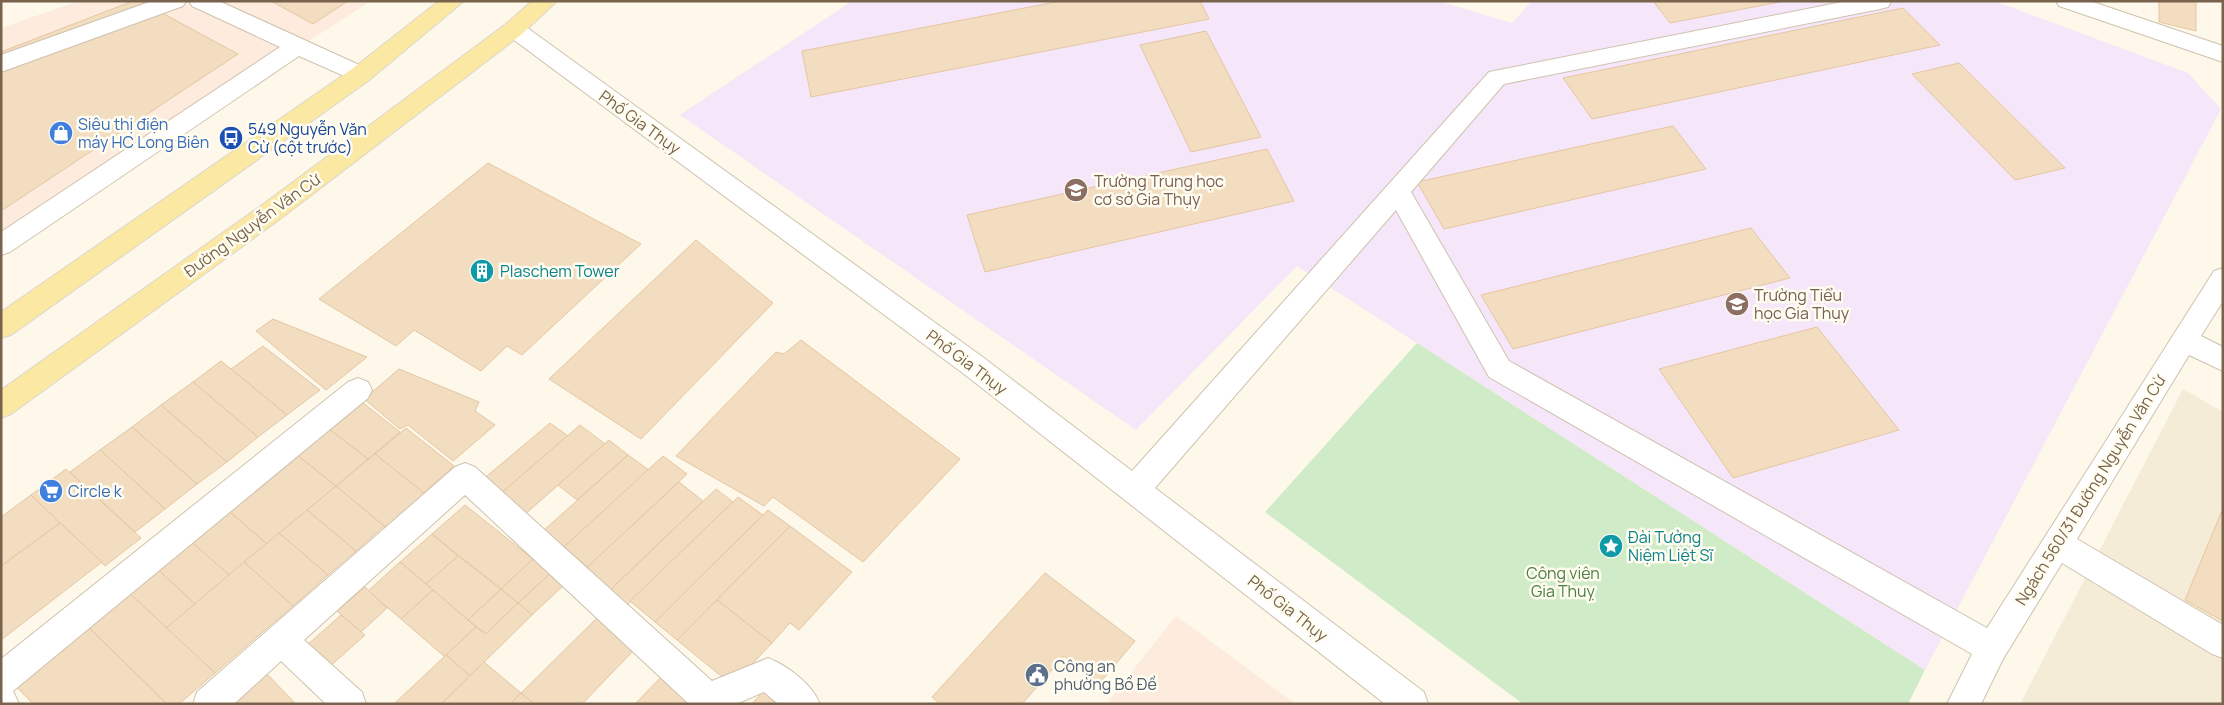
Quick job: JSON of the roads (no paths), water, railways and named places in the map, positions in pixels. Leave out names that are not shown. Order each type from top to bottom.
[{"type":"main road","points":[[1,327],[360,75],[452,1]]},
{"type":"main road","name":"Đường Nguyễn Văn Cừ","points":[[1,406],[263,218],[514,30],[546,1]]},
{"type":"street","points":[[1,64],[175,1]]},
{"type":"street","points":[[200,1],[360,75]]},
{"type":"street","points":[[2067,1],[2223,54]]},
{"type":"street","points":[[1135,489],[1497,78],[1880,2]]},
{"type":"street","name":"Phố Gia Thụy","points":[[514,30],[974,366],[1412,704]]},
{"type":"street","points":[[1,244],[296,47]]},
{"type":"street","points":[[1397,190],[1499,369],[1992,648]]},
{"type":"street","name":"Ngách 560/31 Đường Nguyễn Văn Cừ","points":[[1963,704],[1992,648],[2183,339],[2223,278]]},
{"type":"street","points":[[2183,339],[2223,360]]},
{"type":"street","points":[[1,680],[358,390]]},
{"type":"street","points":[[209,704],[465,476],[706,701],[768,674],[804,704]]},
{"type":"street","points":[[2057,543],[2223,643]]},
{"type":"street","points":[[281,640],[350,704]]},
{"type":"place","name":"Siêu thị điện máy HC Long Biên","points":[[61,133]]},
{"type":"place","name":"549 Nguyễn Văn Cừ (cột trước)","points":[[231,138]]},
{"type":"place","name":"Trường Trung học cơ sở Gia Thụy","points":[[1076,190]]},
{"type":"place","name":"Plaschem Tower","points":[[482,271]]},
{"type":"place","name":"Trường Tiểu học Gia Thụy","points":[[1737,304]]},
{"type":"place","name":"Circle k","points":[[51,491]]},
{"type":"place","name":"Đài Tưởng Niệm Liệt Sĩ","points":[[1611,546]]},
{"type":"place","name":"Công an phường Bồ Đề","points":[[1037,675]]},
{"type":"park label","name":"Công viên Gia Thuỵ","points":[[1563,582]]}]
